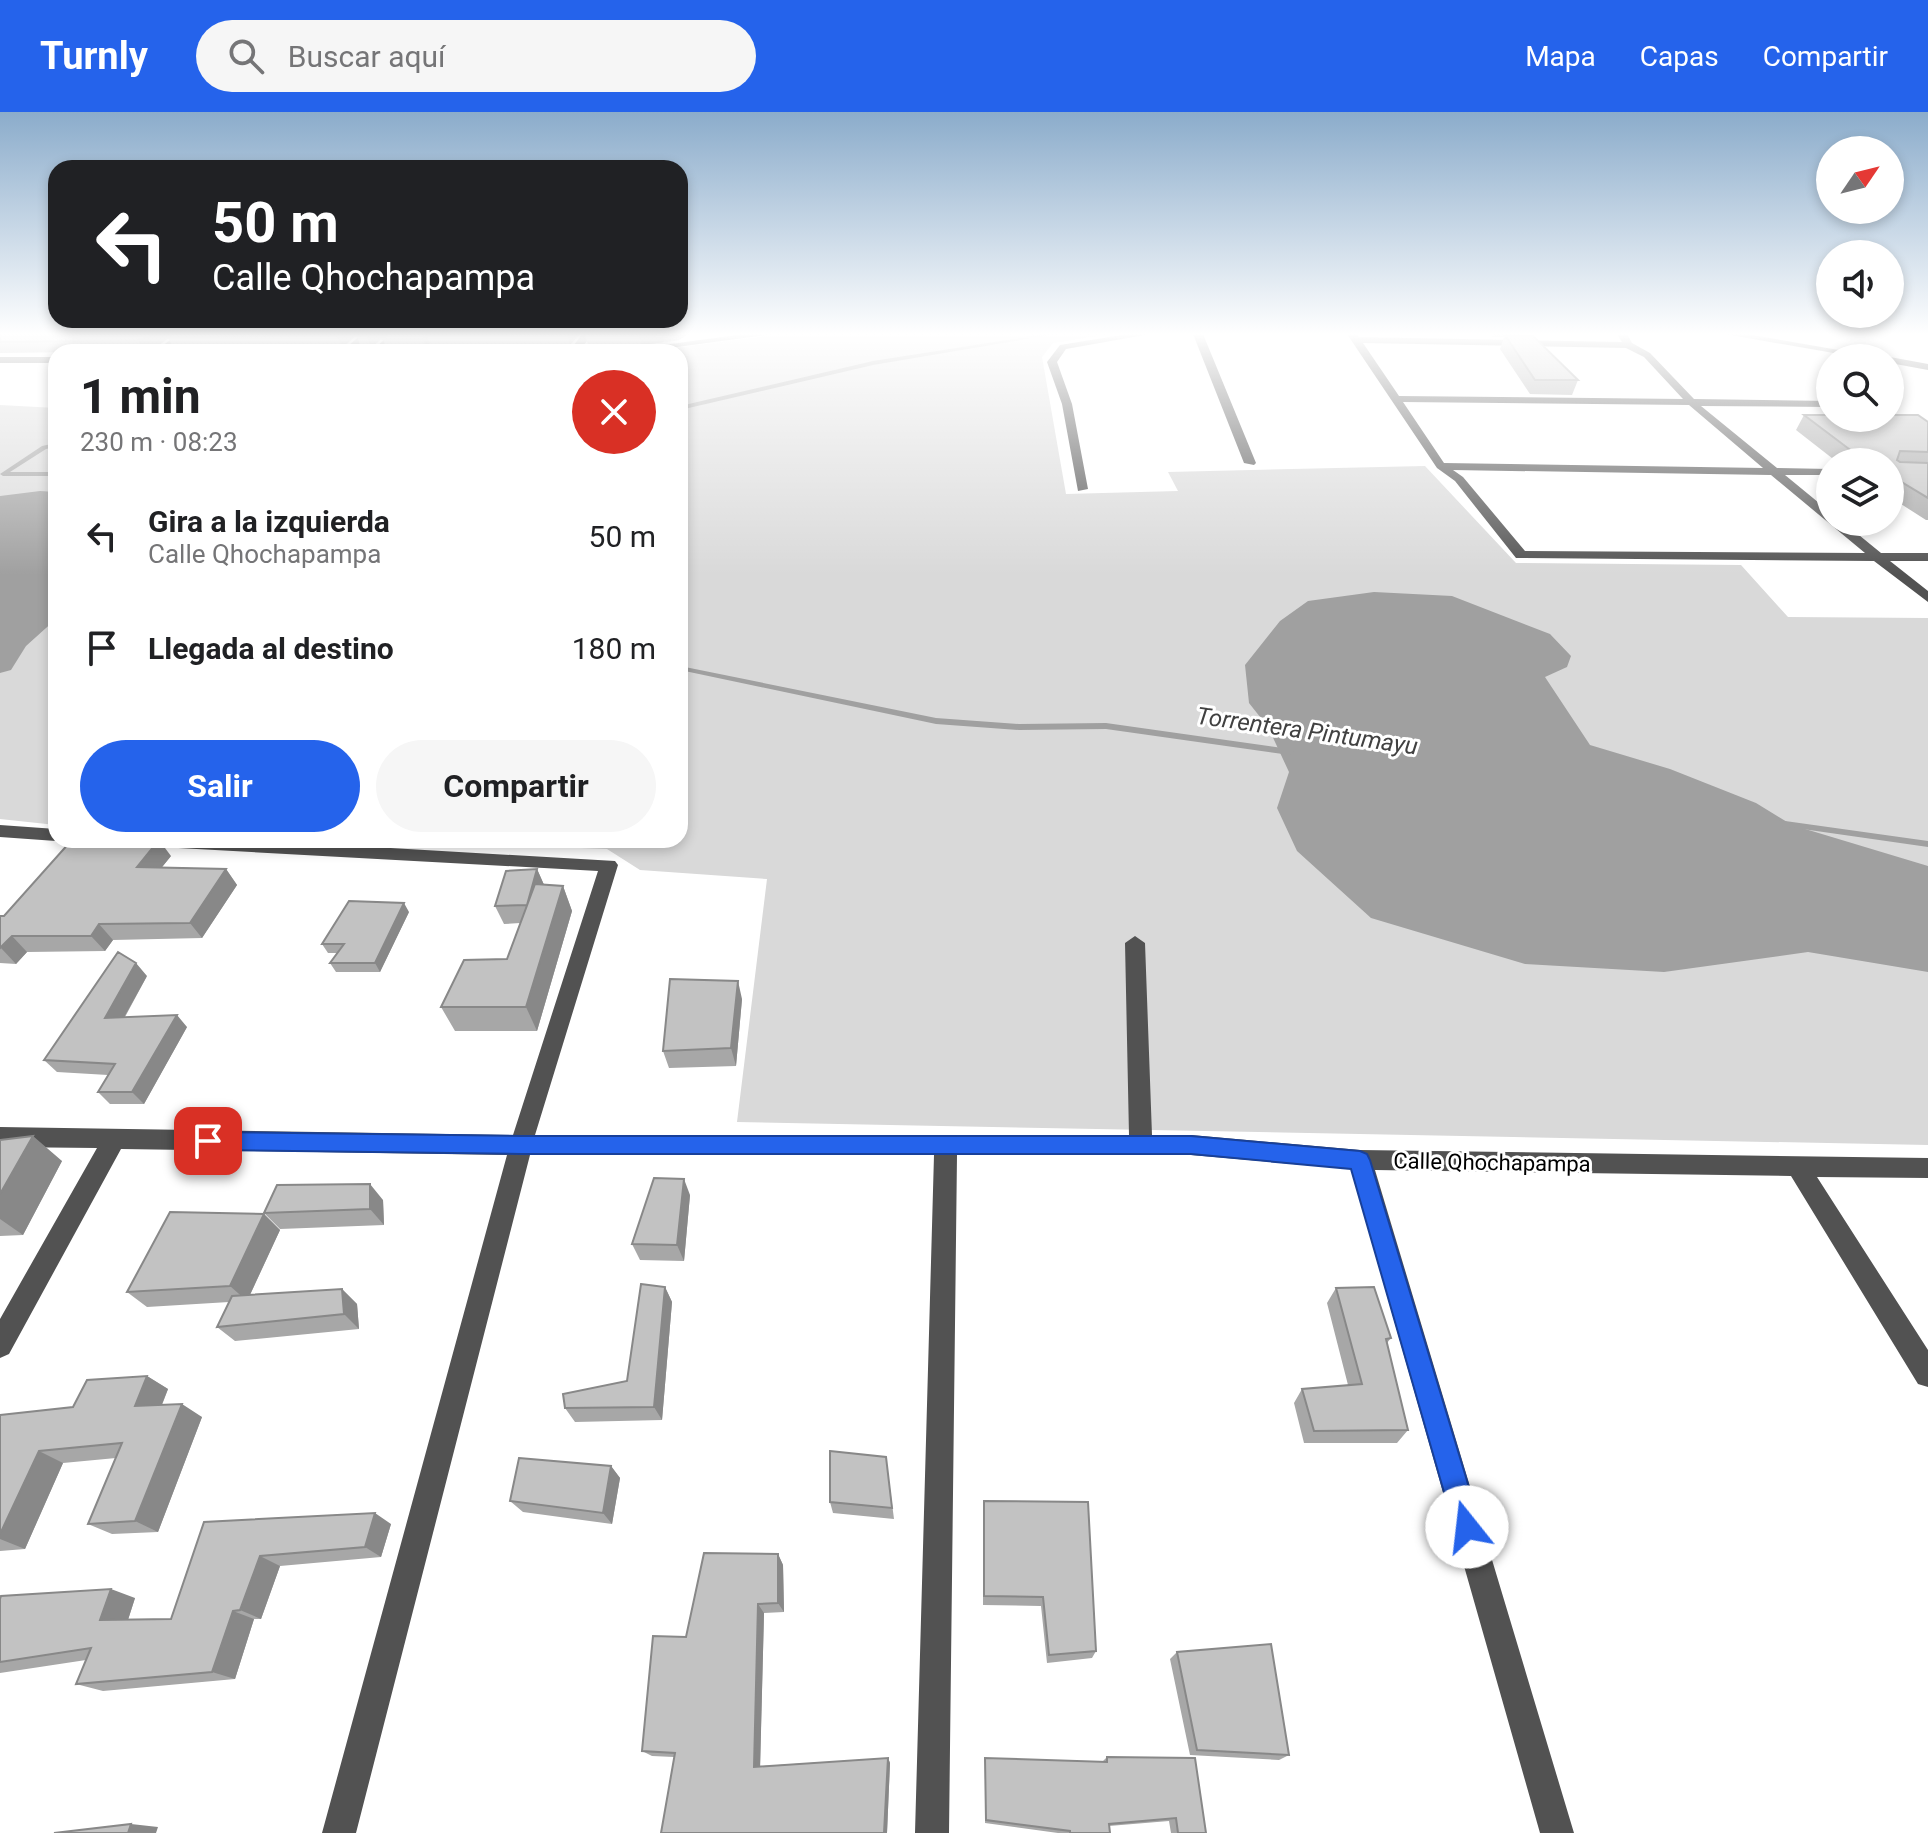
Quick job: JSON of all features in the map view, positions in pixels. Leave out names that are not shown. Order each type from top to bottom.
[{"type":"street","points":[[1069,414],[1082,489]]},
{"type":"street","points":[[1230,414],[1250,463]]},
{"type":"street","points":[[1407,414],[1441,466],[1459,479],[1521,555],[1928,557]]},
{"type":"street","points":[[1705,414],[1816,507]]},
{"type":"street","points":[[1441,466],[1816,472]]},
{"type":"street","points":[[1853,536],[1928,598]]},
{"type":"street","points":[[4,837],[48,835]]},
{"type":"street","points":[[291,848],[609,865],[521,1145],[339,1833]]},
{"type":"street","points":[[1135,943],[1141,1145]]},
{"type":"street","name":"Calle Qhochapampa","points":[[0,1137],[521,1145],[1191,1145],[1360,1160],[1928,1168]]},
{"type":"street","points":[[0,1345],[114,1140]]},
{"type":"street","points":[[932,1833],[946,1144]]},
{"type":"street","points":[[1360,1160],[1557,1833]]},
{"type":"street","points":[[1798,1167],[1928,1374]]},
{"type":"shaded area","points":[[0,414],[48,414],[48,824],[0,819]]},
{"type":"shaded area","points":[[688,414],[1052,414],[1066,494],[1178,491],[1168,472],[1425,466],[1516,563],[1741,565],[1788,617],[1928,618],[1928,1145],[737,1122],[767,879],[640,870],[607,849],[580,848],[688,848]]},
{"type":"water","points":[[48,492],[48,626],[26,646],[11,670],[0,673],[0,496]]},
{"type":"water","points":[[1374,592],[1452,596],[1550,634],[1571,656],[1567,667],[1545,677],[1590,745],[1670,769],[1756,803],[1792,825],[1928,866],[1928,972],[1808,952],[1664,972],[1525,964],[1371,918],[1297,851],[1277,808],[1289,772],[1268,727],[1249,703],[1245,665],[1280,621],[1308,601]]},
{"type":"building","points":[[1804,415],[1816,415],[1816,424]]},
{"type":"building","points":[[1904,415],[1918,415],[1928,422],[1928,452],[1904,451],[1904,448],[1848,448],[1827,432],[1904,432]]},
{"type":"building","points":[[1904,462],[1928,463],[1928,498],[1904,483]]},
{"type":"building","points":[[65,848],[152,848],[137,867],[226,869],[190,923],[99,924],[91,936],[12,936],[0,948],[0,916],[4,916]]},
{"type":"building","points":[[537,869],[527,905],[495,906],[506,871]]},
{"type":"building","points":[[535,884],[563,886],[526,1007],[441,1007],[464,960],[507,959]]},
{"type":"building","points":[[349,901],[404,903],[375,963],[330,963],[344,944],[322,944]]},
{"type":"building","points":[[118,952],[136,963],[105,1018],[177,1015],[132,1092],[98,1092],[115,1064],[44,1060]]},
{"type":"building","points":[[670,979],[738,981],[731,1048],[663,1051]]},
{"type":"building","points":[[33,1136],[0,1194],[0,1140]]},
{"type":"building","points":[[654,1178],[684,1179],[677,1245],[632,1244]]},
{"type":"building","points":[[370,1184],[370,1209],[264,1213],[277,1185]]},
{"type":"building","points":[[170,1212],[264,1214],[230,1286],[127,1292]]},
{"type":"building","points":[[641,1284],[665,1287],[654,1407],[565,1408],[563,1394],[627,1381]]},
{"type":"building","points":[[1374,1287],[1391,1338],[1386,1339],[1408,1430],[1314,1431],[1302,1389],[1362,1384],[1336,1288]]},
{"type":"building","points":[[342,1289],[344,1314],[217,1327],[232,1296]]},
{"type":"building","points":[[147,1376],[135,1406],[182,1404],[135,1521],[88,1524],[122,1443],[39,1451],[0,1534],[0,1415],[73,1407],[87,1380]]},
{"type":"building","points":[[830,1451],[886,1457],[892,1508],[830,1502]]},
{"type":"building","points":[[519,1458],[611,1466],[603,1513],[510,1501]]},
{"type":"building","points":[[984,1501],[1088,1502],[1096,1651],[1049,1655],[1043,1597],[984,1596]]},
{"type":"building","points":[[375,1513],[365,1547],[260,1556],[240,1610],[233,1611],[212,1672],[76,1684],[91,1648],[0,1662],[1,1596],[111,1589],[100,1620],[171,1619],[204,1522]]},
{"type":"building","points":[[704,1553],[778,1554],[778,1603],[758,1604],[754,1767],[888,1758],[884,1833],[661,1833],[675,1753],[642,1751],[653,1636],[686,1637]]},
{"type":"building","points":[[1271,1644],[1289,1755],[1197,1750],[1177,1652]]},
{"type":"building","points":[[1107,1757],[1195,1758],[1206,1833],[1178,1833],[1176,1818],[1109,1824],[1110,1833],[1070,1833],[986,1820],[985,1758],[1107,1762]]},
{"type":"building","points":[[131,1824],[128,1833],[54,1833]]},
{"type":"waterway","points":[[3,474],[48,446]]},
{"type":"waterway","points":[[5,474],[48,474]]},
{"type":"waterway","name":"Torrentera Pintumayu","points":[[688,670],[936,721],[1019,727],[1106,726],[1290,752]]},
{"type":"waterway","name":"Torrentera Pintumayu","points":[[1778,823],[1928,844]]},
{"type":"route","points":[[208,1141],[521,1145],[1191,1145],[1360,1160],[1467,1527]]}]
